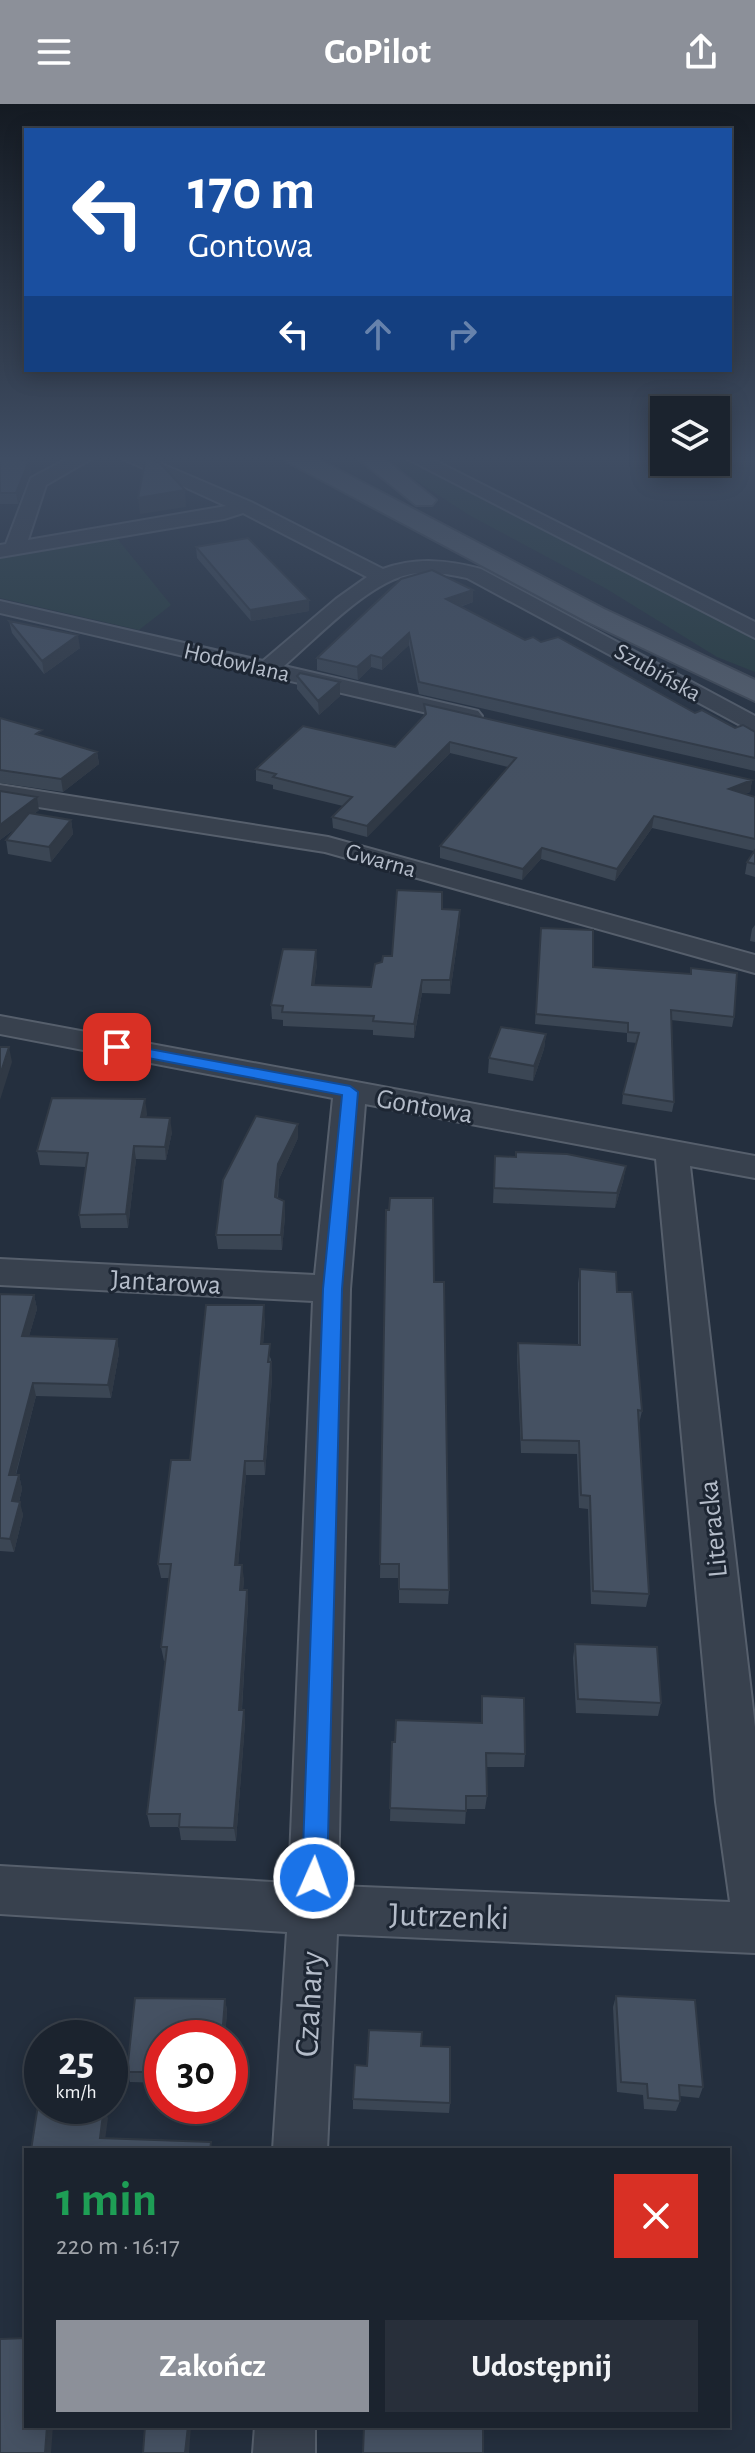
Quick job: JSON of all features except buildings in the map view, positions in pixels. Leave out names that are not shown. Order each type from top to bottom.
[{"type":"main road","name":"Szubińska","points":[[502,566],[595,615],[705,665],[755,692]]},
{"type":"main road","name":"Szubińska","points":[[540,566],[618,608],[705,665]]},
{"type":"street","points":[[267,669],[382,577],[360,566]]},
{"type":"street","points":[[626,566],[755,631]]},
{"type":"street","name":"Szubińska","points":[[382,577],[422,567],[474,573],[755,726]]},
{"type":"street","name":"Hodowlana","points":[[0,607],[496,722]]},
{"type":"street","name":"Gwarna","points":[[0,793],[328,845],[755,964]]},
{"type":"street","name":"Gontowa","points":[[0,1025],[755,1167]]},
{"type":"street","name":"Czahary","points":[[300,2148],[313,1909],[332,1289],[350,1092]]},
{"type":"street","name":"Literacka","points":[[672,1151],[740,1802],[755,1906]]},
{"type":"street","name":"Jantarowa","points":[[0,1272],[332,1289]]},
{"type":"street","name":"Jutrzenki","points":[[0,1890],[313,1909],[755,1928]]},
{"type":"street","points":[[284,2453],[285,2428]]},
{"type":"green space","points":[[0,566],[139,566],[171,605],[139,630],[0,598]]},
{"type":"green space","points":[[563,566],[613,566],[755,639],[755,672],[717,657]]},
{"type":"route","points":[[117,1047],[350,1092],[332,1289],[314,1878]]}]
